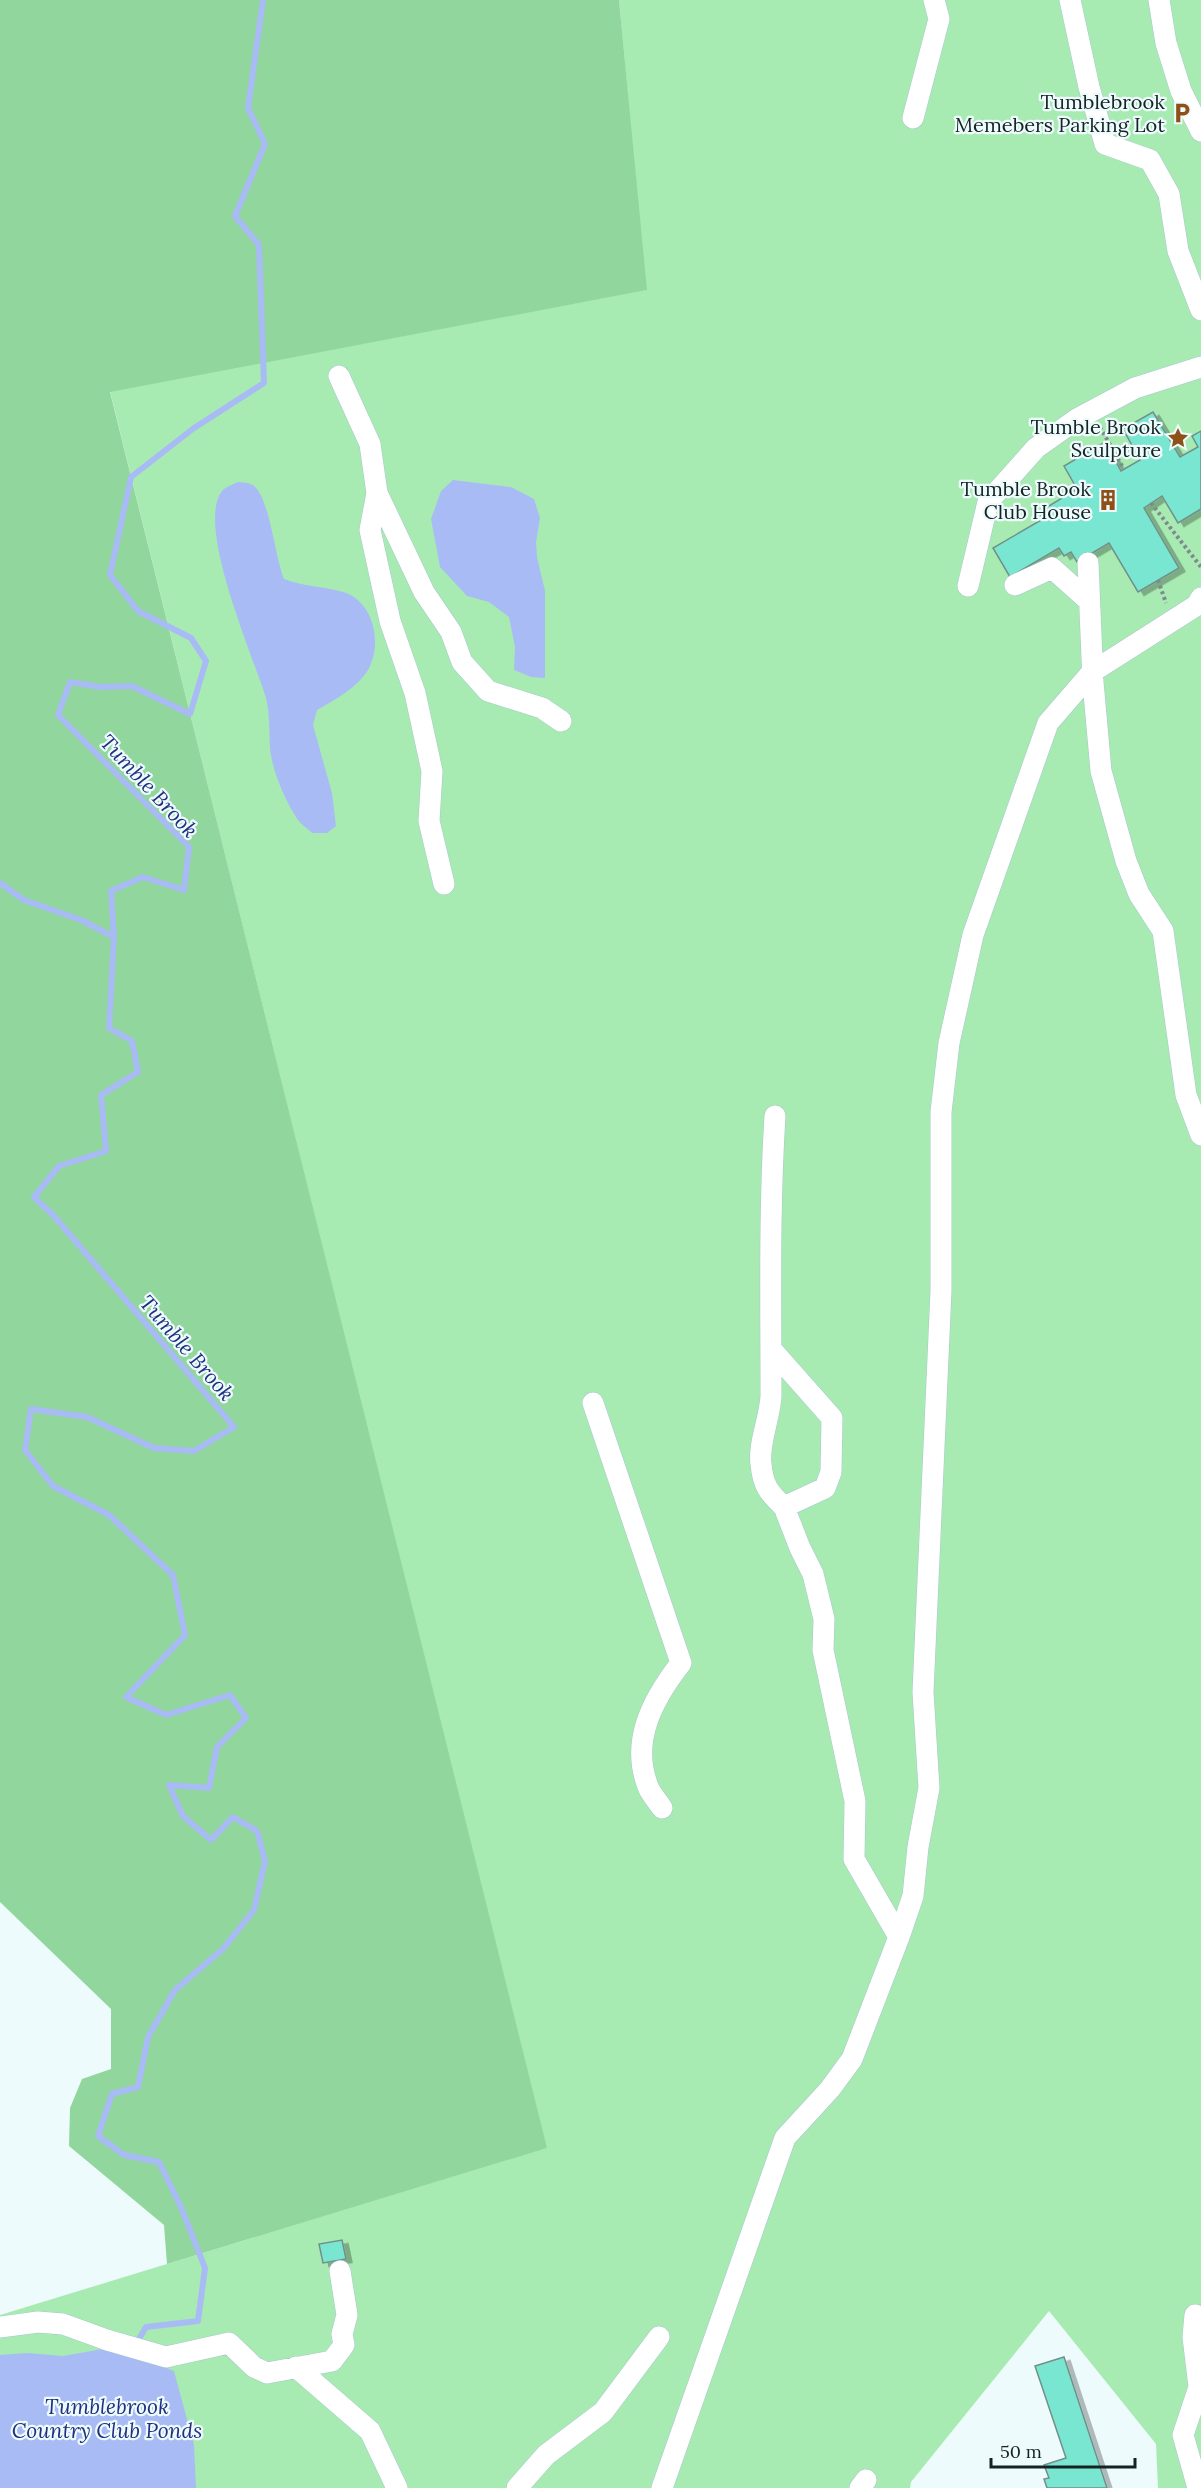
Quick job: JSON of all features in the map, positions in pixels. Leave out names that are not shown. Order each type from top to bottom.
[{"type":"lane","points":[[913,118],[939,20],[934,0]]},
{"type":"lane","points":[[1070,0],[1089,87],[1105,144],[1150,160],[1168,194],[1178,251],[1201,310]]},
{"type":"lane","points":[[1159,0],[1166,43],[1181,91],[1201,131]]},
{"type":"lane","points":[[968,586],[988,502],[1036,448],[1091,411],[1135,388],[1201,367]]},
{"type":"lane","points":[[339,376],[370,444],[377,493],[424,592],[451,632],[462,662],[488,690],[542,708],[561,721]]},
{"type":"lane","points":[[377,493],[370,530],[390,621],[415,693],[432,771],[429,821],[444,884]]},
{"type":"lane","points":[[1088,563],[1092,672],[1101,771],[1130,872],[1139,894],[1163,931],[1186,1095],[1201,1135]]},
{"type":"lane","points":[[1016,585],[1052,568],[1089,601]]},
{"type":"lane","points":[[662,2488],[785,2138],[830,2089],[852,2060],[913,1896],[918,1847],[929,1788],[923,1692],[941,1290],[941,1112],[949,1043],[973,935],[1048,723],[1092,672],[1197,605],[1201,598]]},
{"type":"lane","points":[[775,1116],[771,1176],[771,1401],[760,1463],[767,1491],[784,1507],[813,1574],[824,1620],[824,1650],[855,1801],[854,1859],[899,1937]]},
{"type":"lane","points":[[771,1349],[832,1418],[831,1472],[825,1488],[784,1507]]},
{"type":"lane","points":[[594,1403],[681,1663],[665,1684],[649,1714],[641,1751],[649,1788],[662,1808]]},
{"type":"lane","points":[[0,2327],[38,2322],[63,2324],[107,2340],[166,2357],[229,2343],[254,2367],[267,2373],[332,2361],[344,2345],[342,2334],[347,2315],[340,2271]]},
{"type":"lane","points":[[1195,2315],[1192,2337],[1199,2387],[1183,2435],[1198,2488]]},
{"type":"lane","points":[[517,2488],[546,2455],[603,2412],[658,2337]]},
{"type":"lane","points":[[296,2367],[370,2431],[397,2488]]},
{"type":"path","points":[[1091,411],[1122,466]]},
{"type":"path","points":[[1151,503],[1201,567]]},
{"type":"green space","points":[[0,0],[619,0],[647,290],[110,392],[547,2148],[167,2264],[164,2225],[69,2146],[70,2108],[82,2079],[111,2069],[111,2009],[0,1902]]},
{"type":"green space","points":[[619,0],[1201,0],[1201,2488],[1158,2488],[1156,2444],[1049,2311],[911,2482],[910,2488],[0,2488],[0,2315],[546,2148],[110,391],[646,290]]},
{"type":"water","points":[[453,480],[511,487],[534,499],[540,518],[536,542],[537,557],[545,591],[545,678],[531,677],[514,670],[515,647],[509,617],[489,602],[467,596],[440,567],[431,519],[441,491]]},
{"type":"water","points":[[238,482],[252,485],[261,495],[269,517],[284,579],[336,590],[354,597],[362,604],[373,625],[375,648],[368,670],[352,688],[317,710],[313,725],[332,793],[336,826],[327,833],[312,833],[299,821],[279,784],[271,757],[266,698],[229,592],[221,561],[216,532],[216,508],[222,491]]},
{"type":"water","name":"Tumblebrook Country Club Ponds","points":[[114,2347],[174,2371],[194,2445],[196,2488],[0,2488],[0,2355],[27,2353],[63,2356]]},
{"type":"building","name":"Tumble Brook Club House","points":[[1153,412],[1180,457],[1198,447],[1192,436],[1201,431],[1201,509],[1178,523],[1162,496],[1144,508],[1179,568],[1138,592],[1109,543],[1077,562],[1071,552],[1064,556],[1059,548],[1010,577],[993,548],[1043,519],[1039,512],[1077,489],[1064,466],[1105,442],[1121,471],[1140,460],[1123,429]]},
{"type":"building","points":[[342,2240],[346,2259],[323,2263],[319,2244]]},
{"type":"building","points":[[1064,2357],[1107,2488],[1047,2488],[1044,2479],[1049,2478],[1044,2465],[1066,2458],[1035,2366]]},
{"type":"waterway","name":"Tumble Brook","points":[[136,2344],[146,2327],[198,2321],[205,2268],[181,2207],[159,2162],[124,2155],[98,2136],[112,2094],[138,2087],[148,2037],[175,1990],[223,1949],[254,1910],[265,1861],[257,1831],[233,1817],[211,1840],[183,1816],[169,1785],[209,1788],[217,1747],[246,1718],[230,1695],[166,1715],[126,1697],[185,1635],[173,1575],[109,1515],[53,1486],[25,1450],[31,1409],[87,1417],[154,1448],[194,1451],[234,1427],[54,1216],[34,1197],[59,1166],[106,1151],[101,1095],[138,1072],[132,1041],[109,1028],[114,937],[111,891],[143,877],[184,890],[189,847],[58,715],[70,682],[100,687],[132,686],[190,714],[206,661],[191,638],[138,611],[110,575],[131,477],[194,428],[264,383],[259,245],[235,216],[265,144],[248,108],[263,0]]},
{"type":"waterway","points":[[0,883],[24,900],[81,920],[114,937]]},
{"type":"place","name":"Tumblebrook Memebers Parking Lot","points":[[1182,113]]},
{"type":"place","name":"Tumble Brook Sculpture","points":[[1178,438]]},
{"type":"place","name":"Tumble Brook Club House","points":[[1108,500]]}]
